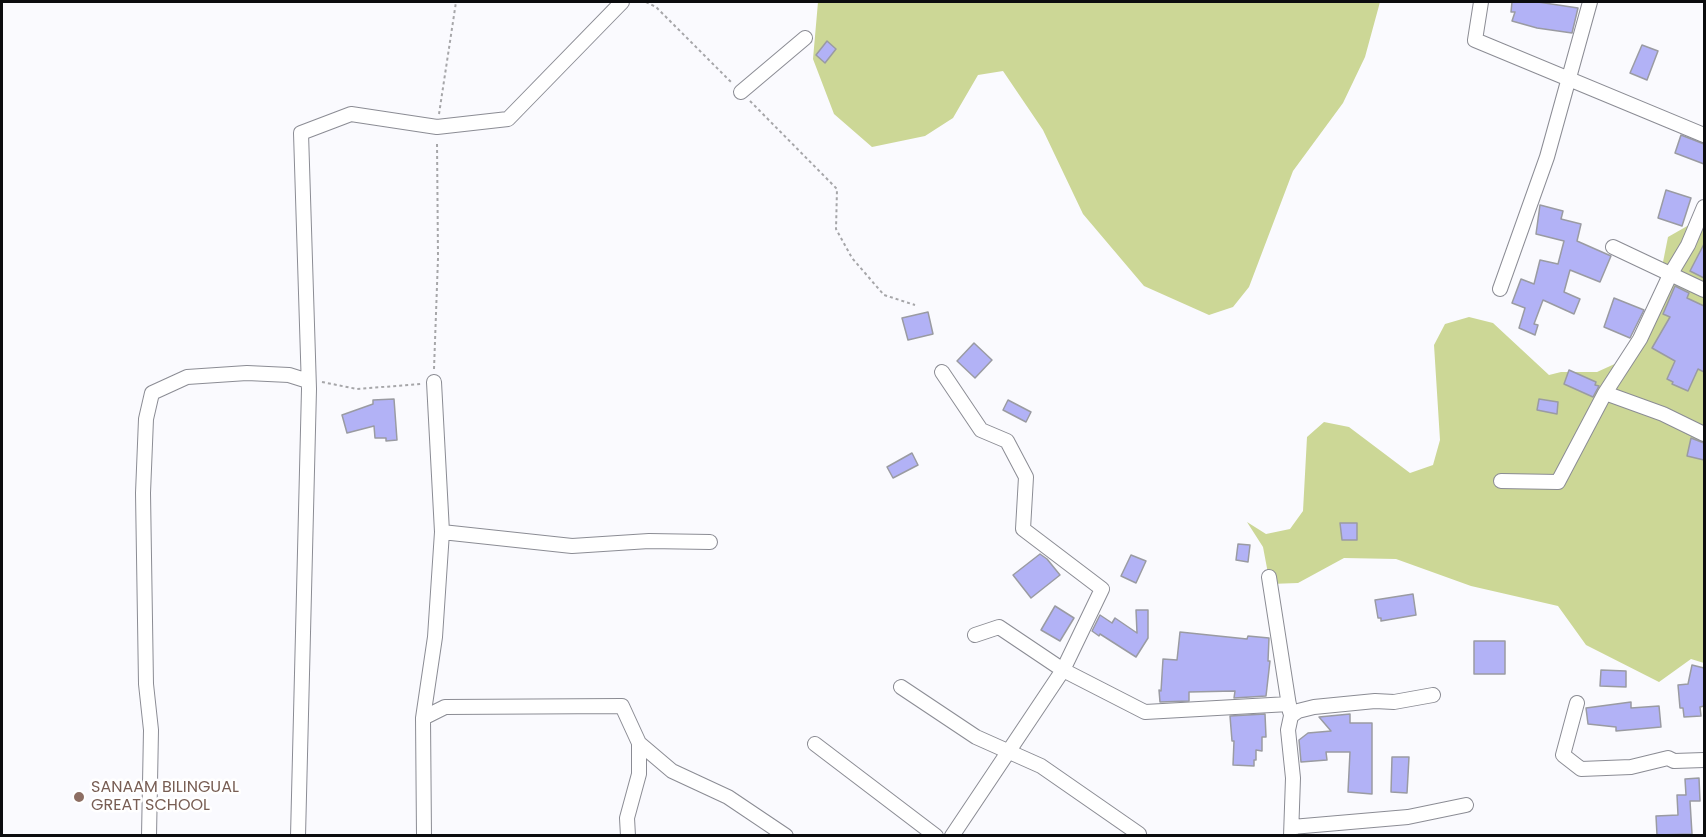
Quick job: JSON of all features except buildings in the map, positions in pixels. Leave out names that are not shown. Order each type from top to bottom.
[{"type":"street","points":[[298,836],[308,381],[301,133],[351,114],[437,127],[508,119],[622,2]]},
{"type":"street","points":[[1481,2],[1475,40],[1704,135]]},
{"type":"street","points":[[1500,289],[1547,157],[1590,2]]},
{"type":"street","points":[[741,92],[805,38]]},
{"type":"street","points":[[1501,481],[1558,482],[1605,393],[1640,339],[1670,275],[1688,245],[1704,207]]},
{"type":"street","points":[[1613,247],[1704,290]]},
{"type":"street","points":[[942,372],[981,430],[1007,441],[1026,477],[1023,529],[1102,589],[1063,670],[952,835]]},
{"type":"street","points":[[148,836],[151,730],[146,684],[143,493],[146,419],[152,393],[188,377],[248,373],[289,375],[308,381]]},
{"type":"street","points":[[424,836],[423,718],[435,637],[442,532],[434,382]]},
{"type":"street","points":[[1605,393],[1662,414],[1704,434]]},
{"type":"street","points":[[442,532],[572,546],[649,541],[711,542]]},
{"type":"street","points":[[1269,577],[1290,710],[1288,730],[1293,778],[1291,831],[1408,817],[1466,805]]},
{"type":"street","points":[[975,635],[999,627],[1063,670],[1145,712],[1298,711],[1314,706],[1375,701],[1394,702],[1433,695]]},
{"type":"street","points":[[901,687],[976,737],[1041,766],[1139,834]]},
{"type":"street","points":[[1577,703],[1563,755],[1581,769],[1631,767],[1668,758],[1674,761],[1704,760]]},
{"type":"street","points":[[423,718],[445,708],[622,706],[639,743],[639,774],[627,818],[628,836]]},
{"type":"street","points":[[639,743],[672,771],[728,797],[786,836]]},
{"type":"street","points":[[815,744],[936,836]]},
{"type":"path","points":[[308,381],[329,382],[357,389],[434,382],[438,258],[437,127],[456,2]]},
{"type":"path","points":[[646,2],[656,7],[837,189],[836,229],[852,258],[884,296],[915,305]]},
{"type":"green space","points":[[818,2],[1380,2],[1365,57],[1343,103],[1293,171],[1249,287],[1233,307],[1209,315],[1144,286],[1083,214],[1043,130],[1003,71],[978,75],[953,118],[925,136],[872,147],[834,114],[813,59]]},
{"type":"green space","points":[[1704,210],[1704,663],[1691,659],[1659,682],[1586,645],[1558,606],[1471,586],[1396,559],[1344,558],[1298,583],[1270,584],[1263,547],[1247,522],[1266,534],[1290,529],[1303,511],[1307,437],[1324,422],[1349,427],[1410,473],[1433,465],[1440,440],[1434,345],[1445,324],[1469,317],[1493,323],[1549,375],[1561,372],[1597,372],[1619,362],[1650,327],[1668,237],[1689,225]]},
{"type":"place","name":"SANAAM BILINGUAL GREAT SCHOOL","points":[[79,797]]}]
